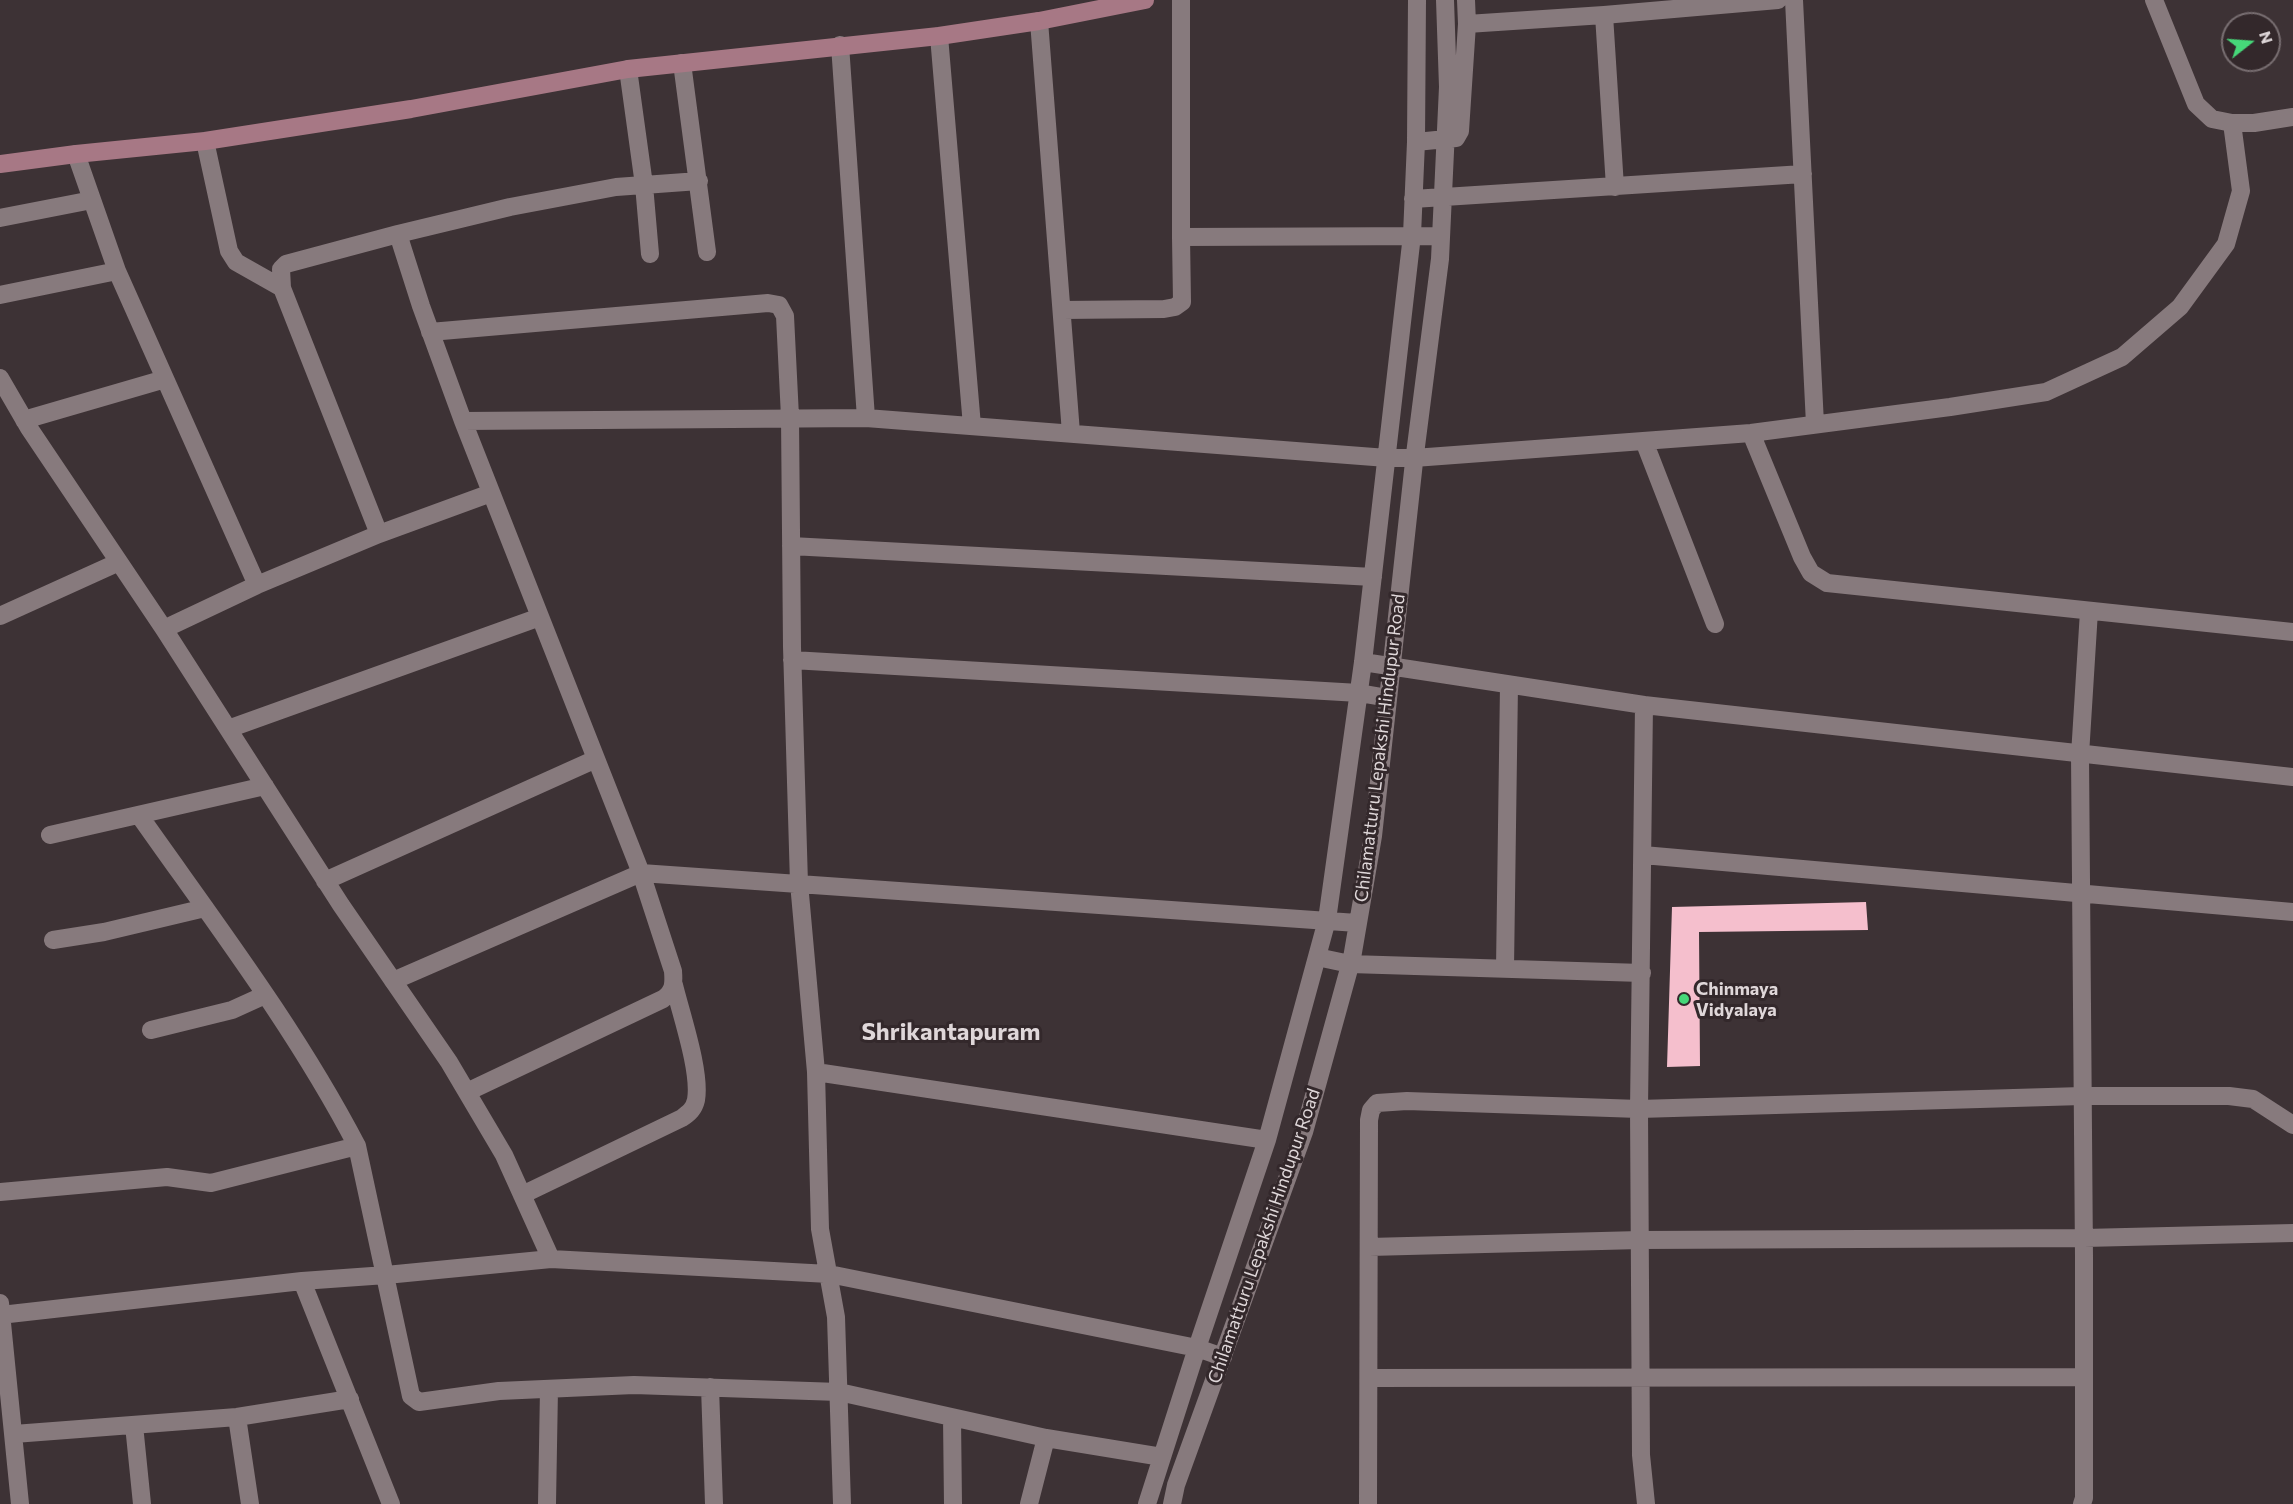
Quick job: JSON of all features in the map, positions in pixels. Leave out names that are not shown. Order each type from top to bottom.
[{"type":"main road","points":[[0,164],[205,141],[411,110],[628,69],[939,36],[1040,21],[1145,0]]},
{"type":"street","points":[[1062,310],[1164,309],[1175,307],[1182,302],[1181,0]]},
{"type":"street","name":"Chilamatturu Lepakshi Hindupur Road","points":[[1147,1504],[1267,1140],[1327,920],[1363,662],[1412,236],[1416,142],[1417,0]]},
{"type":"street","name":"Chilamatturu Lepakshi Hindupur Road","points":[[1172,1504],[1176,1485],[1304,1132],[1350,964],[1358,923],[1373,836],[1414,458],[1440,259],[1448,87],[1445,0]]},
{"type":"street","points":[[1416,142],[1456,138],[1461,131],[1467,24],[1466,0]]},
{"type":"street","points":[[1467,24],[1778,0]]},
{"type":"street","points":[[1794,0],[1815,424]]},
{"type":"street","points":[[2154,0],[2196,104],[2212,119],[2232,123],[2254,123],[2293,117]]},
{"type":"street","points":[[1604,15],[1615,187]]},
{"type":"street","points":[[1040,21],[1071,433]]},
{"type":"street","points":[[939,36],[972,426]]},
{"type":"street","points":[[840,45],[866,418]]},
{"type":"street","points":[[681,63],[707,252]]},
{"type":"street","points":[[628,69],[644,185],[650,255]]},
{"type":"street","points":[[463,421],[866,418],[1387,458],[1414,458],[1750,433],[2046,392],[2122,357],[2180,307],[2226,244],[2241,191],[2232,123]]},
{"type":"street","points":[[205,141],[229,251],[236,262],[282,288]]},
{"type":"street","points":[[76,154],[117,271],[257,585]]},
{"type":"street","points":[[1413,200],[1803,174]]},
{"type":"street","points":[[379,534],[282,288],[281,269],[286,264],[510,207],[616,187],[699,181]]},
{"type":"street","points":[[0,218],[92,200]]},
{"type":"street","points":[[398,234],[430,332],[463,421],[641,873],[673,971],[674,985],[694,1067],[696,1101],[691,1112],[522,1195]]},
{"type":"street","points":[[1181,237],[1441,236]]},
{"type":"street","points":[[0,295],[117,271]]},
{"type":"street","points":[[430,332],[744,304],[779,305],[785,316],[790,417],[792,660],[799,883],[816,1072],[820,1228],[836,1317],[842,1504]]},
{"type":"street","points":[[0,378],[24,420],[164,629],[325,881],[467,1092],[504,1155],[550,1259]]},
{"type":"street","points":[[24,420],[165,379]]},
{"type":"street","points":[[1750,433],[1802,557],[1811,573],[1827,583],[2293,632]]},
{"type":"street","points":[[1644,441],[1715,624]]},
{"type":"street","points":[[164,629],[257,585],[379,534],[491,493]]},
{"type":"street","points":[[791,546],[1373,577]]},
{"type":"street","points":[[0,616],[119,562]]},
{"type":"street","points":[[2082,1504],[2084,1498],[2084,1238],[2080,755],[2089,611]]},
{"type":"street","points":[[228,729],[540,617]]},
{"type":"street","points":[[792,660],[1359,693],[1388,698]]},
{"type":"street","points":[[1363,662],[1644,705],[2293,777]]},
{"type":"street","points":[[1505,968],[1509,685]]},
{"type":"street","points":[[1644,705],[1639,1109],[1641,1455],[1646,1504]]},
{"type":"street","points":[[325,881],[596,759]]},
{"type":"street","points":[[50,835],[265,786]]},
{"type":"street","points":[[139,815],[265,995],[357,1146],[411,1396],[419,1402],[499,1392],[634,1385],[838,1392],[1047,1438],[1162,1457]]},
{"type":"street","points":[[1643,855],[2293,912]]},
{"type":"street","points":[[393,981],[641,873],[1358,923]]},
{"type":"street","points":[[53,940],[104,932],[205,908]]},
{"type":"street","points":[[1317,957],[1350,964],[1641,973]]},
{"type":"street","points":[[467,1092],[663,999],[671,993],[674,985]]},
{"type":"street","points":[[151,1030],[232,1010],[265,995]]},
{"type":"street","points":[[816,1072],[1267,1140]]},
{"type":"street","points":[[1368,1504],[1369,1120],[1371,1110],[1377,1103],[1407,1101],[1639,1109],[2082,1096],[2229,1096],[2253,1099],[2293,1125]]},
{"type":"street","points":[[0,1192],[167,1177],[211,1183],[357,1146]]},
{"type":"street","points":[[1369,1247],[1640,1240],[2084,1238],[2293,1233]]},
{"type":"street","points":[[20,1504],[0,1311],[550,1259],[829,1274],[1197,1348],[1223,1357]]},
{"type":"street","points":[[302,1281],[391,1504]]},
{"type":"street","points":[[1369,1378],[2084,1377]]},
{"type":"street","points":[[710,1388],[714,1504]]},
{"type":"street","points":[[547,1504],[549,1389]]},
{"type":"street","points":[[14,1434],[237,1417],[350,1399]]},
{"type":"street","points":[[237,1417],[250,1504]]},
{"type":"street","points":[[952,1418],[953,1504]]},
{"type":"street","points":[[134,1425],[142,1504]]},
{"type":"street","points":[[1029,1504],[1047,1438]]},
{"type":"building","name":"Chinmaya Vidyalaya","points":[[1866,902],[1868,930],[1699,932],[1700,1066],[1667,1067],[1672,907]]},
{"type":"place","name":"Chinmaya Vidyalaya","points":[[1684,999]]},
{"type":"district","name":"Shrikantapuram","points":[[951,1032]]}]
